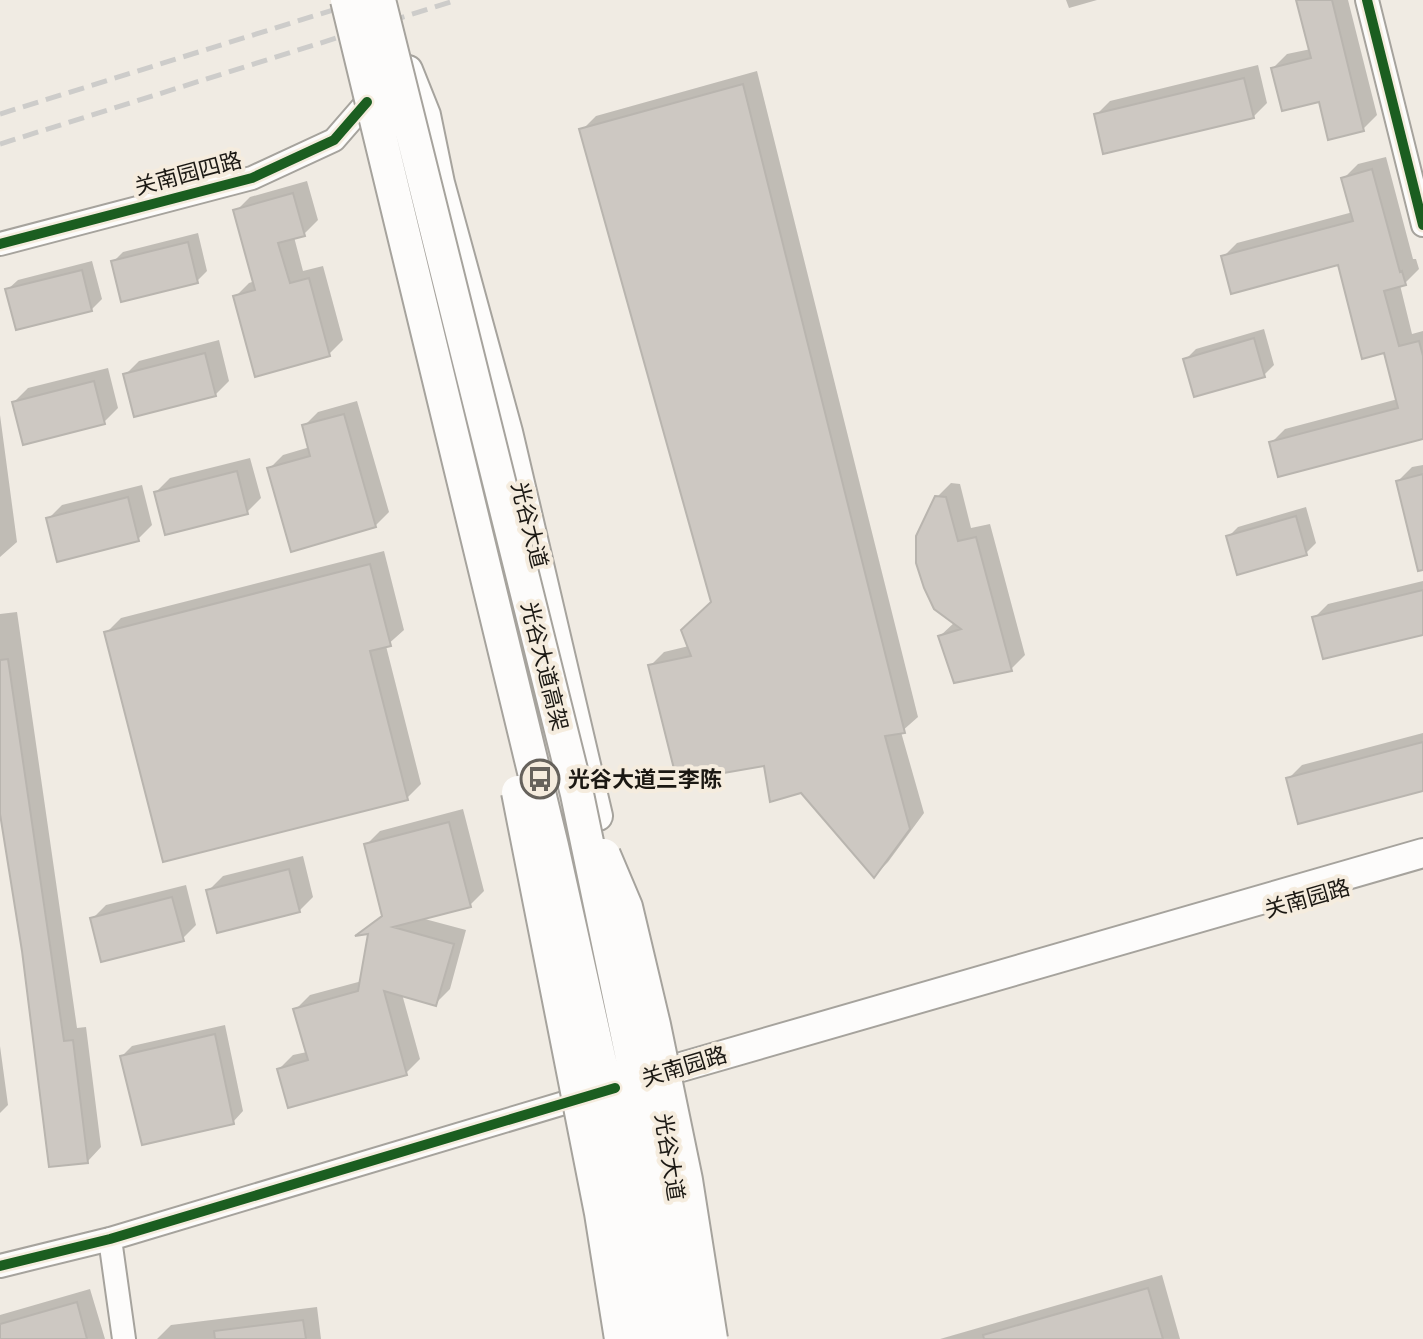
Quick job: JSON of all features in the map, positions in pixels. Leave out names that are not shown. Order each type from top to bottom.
[{"type":"highway","name":"光谷大道高架","points":[[347,0],[552,846],[611,1111],[651,1339]]},
{"type":"highway","name":"光谷大道高架","points":[[379,0],[574,783],[642,1106],[681,1339]]},
{"type":"highway","points":[[507,661],[515,775],[601,1213],[621,1339]]},
{"type":"highway","points":[[574,783],[626,907],[686,1180],[711,1339]]},
{"type":"main road","name":"光谷大道","points":[[340,0],[463,463],[615,1088],[627,1150],[651,1339]]},
{"type":"main road","name":"光谷大道","points":[[387,0],[398,43],[426,115],[440,183],[508,432],[578,725],[637,1003],[658,1080],[700,1339]]},
{"type":"main road","name":"关南园路","points":[[658,1080],[1423,853]]},
{"type":"main road","name":"关南园路","points":[[615,1088],[658,1080],[1423,865]]},
{"type":"street","points":[[1367,0],[1423,225]]},
{"type":"street","name":"关南园四路","points":[[0,244],[252,178],[334,140],[367,102]]},
{"type":"street","points":[[0,1266],[110,1239],[615,1088]]},
{"type":"street","points":[[110,1239],[124,1339]]},
{"type":"building","points":[[1296,0],[1332,0],[1364,131],[1328,140],[1319,102],[1282,111],[1271,68],[1311,58]]},
{"type":"building","points":[[1244,78],[1254,118],[1103,154],[1094,114]]},
{"type":"building","points":[[743,84],[905,733],[885,736],[910,829],[874,878],[801,793],[770,802],[764,766],[677,781],[648,665],[691,656],[681,630],[711,602],[579,129]]},
{"type":"building","points":[[1372,169],[1406,285],[1384,291],[1399,346],[1419,341],[1423,356],[1423,439],[1278,477],[1269,442],[1398,408],[1384,353],[1362,359],[1338,265],[1231,294],[1221,256],[1353,221],[1341,178]]},
{"type":"building","points":[[293,193],[305,236],[278,243],[290,283],[309,278],[330,356],[255,377],[233,296],[255,290],[233,210]]},
{"type":"building","points":[[188,242],[198,283],[121,302],[111,261]]},
{"type":"building","points":[[82,270],[92,311],[16,330],[5,289]]},
{"type":"building","points":[[1254,338],[1265,377],[1194,397],[1183,359]]},
{"type":"building","points":[[205,353],[216,396],[134,417],[123,374]]},
{"type":"building","points":[[94,381],[105,424],[23,445],[12,402]]},
{"type":"building","points":[[344,414],[376,527],[291,552],[267,468],[310,456],[302,425]]},
{"type":"building","points":[[237,471],[248,514],[165,535],[154,492]]},
{"type":"building","points":[[1423,474],[1423,570],[1418,571],[1396,481]]},
{"type":"building","points":[[935,496],[946,497],[958,541],[976,537],[1012,671],[954,683],[938,636],[961,629],[934,609],[916,563],[916,536]]},
{"type":"building","points":[[128,497],[139,541],[57,562],[46,518]]},
{"type":"building","points":[[1296,516],[1307,555],[1237,575],[1226,536]]},
{"type":"building","points":[[370,564],[391,646],[370,651],[408,800],[163,862],[104,632]]},
{"type":"building","points":[[1423,590],[1423,635],[1323,659],[1312,617]]},
{"type":"building","points":[[8,659],[64,1041],[73,1040],[88,1163],[49,1167],[22,951],[0,814],[0,660]]},
{"type":"building","points":[[1423,742],[1423,791],[1298,824],[1286,778]]},
{"type":"building","points":[[449,822],[471,907],[393,927],[454,944],[436,1006],[384,991],[407,1075],[288,1108],[277,1069],[308,1060],[293,1009],[358,991],[368,934],[355,936],[382,916],[364,844]]},
{"type":"building","points":[[289,869],[300,912],[217,933],[206,890]]},
{"type":"building","points":[[172,897],[184,941],[101,962],[90,918]]},
{"type":"building","points":[[215,1034],[234,1124],[142,1145],[120,1056]]},
{"type":"building","points":[[1148,1288],[1163,1339],[984,1339],[983,1335]]},
{"type":"building","points":[[77,1302],[87,1339],[0,1339],[0,1324]]},
{"type":"building","points":[[303,1320],[306,1339],[215,1339],[214,1331]]},
{"type":"railway","points":[[0,114],[365,0]]},
{"type":"railway","points":[[0,144],[457,0]]},
{"type":"cycle path","points":[[1367,0],[1423,225]]},
{"type":"cycle path","points":[[0,244],[252,178],[334,140],[367,102]]},
{"type":"cycle path","points":[[0,1266],[110,1239],[615,1088]]},
{"type":"place","name":"光谷大道三李陈","points":[[540,779]]}]
